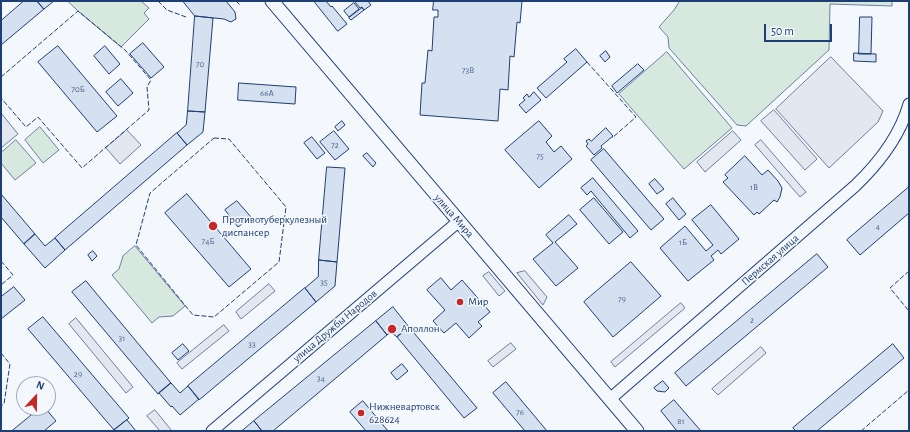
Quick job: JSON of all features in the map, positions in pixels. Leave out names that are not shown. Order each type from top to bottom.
[{"type":"main road","name":"улица Мира","points":[[272,1],[637,431]]},
{"type":"street","name":"Пермская улица","points":[[610,399],[821,216],[868,173],[894,139],[909,104]]},
{"type":"street","name":"улица Дружбы Народов","points":[[212,431],[459,221]]},
{"type":"shaded area","points":[[68,1],[141,1],[149,8],[144,13],[149,19],[121,47]]},
{"type":"shaded area","points":[[680,1],[892,1],[892,6],[830,4],[829,50],[746,126],[737,125],[669,48],[668,37],[659,27]]},
{"type":"shaded area","points":[[667,52],[732,128],[684,169],[619,94]]},
{"type":"shaded area","points":[[831,57],[883,111],[878,122],[829,168],[776,109]]},
{"type":"shaded area","points":[[774,110],[817,159],[805,170],[761,121]]},
{"type":"shaded area","points":[[1,113],[18,134],[1,148]]},
{"type":"shaded area","points":[[40,127],[59,150],[43,163],[25,140]]},
{"type":"shaded area","points":[[127,130],[141,145],[120,164],[106,148]]},
{"type":"shaded area","points":[[733,131],[741,140],[705,172],[697,162]]},
{"type":"shaded area","points":[[16,140],[36,163],[15,180],[1,163],[1,153]]},
{"type":"shaded area","points":[[761,140],[806,192],[800,197],[755,145]]},
{"type":"shaded area","points":[[135,246],[185,306],[173,316],[159,317],[152,323],[112,275],[119,269],[123,256]]},
{"type":"shaded area","points":[[525,271],[547,297],[543,305],[517,273]]},
{"type":"shaded area","points":[[489,272],[505,291],[499,296],[483,276]]},
{"type":"shaded area","points":[[269,284],[275,291],[241,319],[236,312]]},
{"type":"shaded area","points":[[681,303],[685,308],[615,367],[611,362]]},
{"type":"shaded area","points":[[76,318],[133,387],[126,393],[69,324]]},
{"type":"shaded area","points":[[224,325],[229,331],[182,369],[177,363]]},
{"type":"shaded area","points":[[511,343],[516,349],[493,367],[488,361]]},
{"type":"shaded area","points":[[761,347],[766,353],[718,395],[712,389]]},
{"type":"shaded area","points":[[155,410],[172,431],[160,431],[147,416]]},
{"type":"building","points":[[24,1],[37,1],[44,9],[1,45],[1,21]]},
{"type":"building","points":[[37,1],[54,1],[44,9]]},
{"type":"building","points":[[183,1],[226,1],[235,12],[236,19],[231,22],[224,19],[195,16]]},
{"type":"building","points":[[314,1],[326,1],[347,24],[338,31]]},
{"type":"building","points":[[368,1],[371,5],[364,10],[362,7],[360,8],[355,2]]},
{"type":"building","points":[[434,1],[522,1],[520,23],[517,22],[514,57],[510,56],[508,90],[500,89],[498,121],[420,115],[422,83],[425,83],[428,50],[432,51],[434,17],[438,17],[438,10],[433,10]]},
{"type":"building","points":[[354,3],[359,9],[349,17],[344,11]]},
{"type":"building","points":[[362,8],[364,10],[351,20],[349,18]]},
{"type":"building","points":[[195,16],[213,18],[205,112],[188,111]]},
{"type":"building","points":[[860,17],[872,17],[871,54],[859,54]]},
{"type":"building","points":[[143,43],[164,67],[151,78],[130,54]]},
{"type":"building","points":[[58,46],[117,116],[97,132],[38,62]]},
{"type":"building","points":[[105,46],[120,64],[109,74],[94,56]]},
{"type":"building","points":[[576,49],[587,62],[546,98],[537,88],[567,62],[564,59]]},
{"type":"building","points":[[606,51],[610,57],[605,62],[600,56]]},
{"type":"building","points":[[854,53],[876,54],[876,62],[854,61]]},
{"type":"building","points":[[638,64],[644,70],[617,93],[612,86]]},
{"type":"building","points":[[121,79],[133,93],[118,106],[106,92]]},
{"type":"building","points":[[239,83],[296,87],[295,104],[238,100]]},
{"type":"building","points":[[534,92],[541,100],[526,113],[519,105],[525,100],[523,98],[527,94],[529,97]]},
{"type":"building","points":[[188,111],[205,112],[203,132],[187,145],[177,133],[186,125]]},
{"type":"building","points":[[342,121],[345,125],[338,131],[335,127]]},
{"type":"building","points":[[539,121],[552,136],[546,142],[554,152],[561,146],[572,159],[539,188],[505,150]]},
{"type":"building","points":[[606,128],[613,136],[601,146],[602,148],[594,155],[586,146],[588,144],[586,141],[589,139],[591,141]]},
{"type":"building","points":[[334,131],[349,149],[335,160],[320,142]]},
{"type":"building","points":[[177,133],[187,145],[65,250],[55,238]]},
{"type":"building","points":[[312,137],[325,153],[317,159],[304,143]]},
{"type":"building","points":[[604,149],[664,219],[651,230],[591,160]]},
{"type":"building","points":[[367,153],[376,163],[373,167],[363,156]]},
{"type":"building","points":[[745,156],[762,175],[768,170],[782,188],[777,202],[774,200],[759,214],[757,212],[754,215],[723,182],[728,178],[725,175]]},
{"type":"building","points":[[327,167],[345,168],[337,262],[319,260]]},
{"type":"building","points":[[593,178],[638,231],[630,238],[591,191],[587,195],[581,188]]},
{"type":"building","points":[[655,179],[664,189],[657,194],[649,184]]},
{"type":"building","points":[[909,187],[909,213],[860,255],[847,240]]},
{"type":"building","points":[[1,194],[35,234],[24,244],[1,217]]},
{"type":"building","points":[[187,194],[251,269],[229,287],[165,213]]},
{"type":"building","points":[[594,198],[623,232],[609,244],[580,210]]},
{"type":"building","points":[[673,198],[686,214],[679,220],[666,204]]},
{"type":"building","points":[[237,201],[251,217],[238,227],[225,210]]},
{"type":"building","points":[[711,205],[739,239],[721,254],[718,250],[711,256],[714,260],[688,281],[660,248],[685,226],[706,251],[713,245],[692,220]]},
{"type":"building","points":[[569,215],[577,224],[555,242],[578,268],[556,286],[533,259],[553,243],[546,235]]},
{"type":"building","points":[[35,234],[45,246],[55,238],[65,250],[45,268],[24,244]]},
{"type":"building","points":[[93,251],[97,256],[92,261],[88,255]]},
{"type":"building","points":[[817,254],[828,267],[686,386],[675,373]]},
{"type":"building","points":[[319,260],[337,262],[335,286],[316,302],[305,288],[318,277]]},
{"type":"building","points":[[631,262],[661,296],[613,337],[584,302]]},
{"type":"building","name":"Мир","points":[[441,278],[451,290],[462,280],[490,312],[478,322],[482,326],[469,338],[456,323],[444,333],[433,321],[445,310],[427,290]]},
{"type":"building","points":[[86,281],[171,383],[158,394],[72,292]]},
{"type":"building","points":[[14,287],[25,300],[1,319],[1,297]]},
{"type":"building","points":[[305,288],[316,302],[199,400],[188,386]]},
{"type":"building","points":[[393,307],[409,327],[397,337],[391,332],[387,335],[376,321]]},
{"type":"building","points":[[43,317],[129,418],[114,430],[28,329]]},
{"type":"building","points":[[376,321],[387,335],[273,431],[262,431],[254,421]]},
{"type":"building","points":[[409,327],[477,408],[464,418],[397,337]]},
{"type":"building","points":[[183,344],[189,351],[178,360],[172,353]]},
{"type":"building","points":[[893,344],[904,358],[817,431],[796,431],[793,428]]},
{"type":"building","points":[[402,364],[408,371],[397,380],[391,373]]},
{"type":"building","points":[[663,381],[669,388],[665,392],[657,391],[654,388]]},
{"type":"building","points":[[506,382],[547,431],[525,431],[493,393]]},
{"type":"building","points":[[171,383],[180,393],[188,386],[199,399],[180,415],[159,393]]},
{"type":"building","points":[[674,400],[701,431],[677,431],[661,411]]},
{"type":"building","points":[[363,401],[388,431],[366,431],[350,412]]},
{"type":"building","points":[[30,416],[52,416],[56,421],[44,431],[12,431]]},
{"type":"building","points":[[127,420],[136,431],[114,430]]},
{"type":"building","points":[[254,421],[262,431],[242,431]]},
{"type":"fence","points":[[158,1],[167,10],[186,17]]},
{"type":"fence","points":[[236,1],[240,5]]},
{"type":"fence","points":[[1,77],[78,11],[125,50],[151,80],[147,87],[149,110],[82,168],[38,117],[26,127],[1,98]]},
{"type":"fence","points":[[587,62],[636,117],[612,138]]},
{"type":"fence","points":[[214,138],[229,139],[286,207],[279,262],[214,317],[193,315],[136,245],[150,193],[214,138]]},
{"type":"fence","points":[[1,261],[13,275],[1,285]]},
{"type":"fence","points":[[909,271],[890,288],[909,311]]},
{"type":"fence","points":[[1,353],[10,364],[4,404],[1,406]]},
{"type":"fence","points":[[861,431],[909,390]]},
{"type":"place","name":"Противотуберкулезный диспансер","points":[[213,226]]},
{"type":"place","name":"Мир","points":[[460,302]]},
{"type":"place","name":"Аполлон","points":[[392,329]]},
{"type":"place","name":"Нижневартовск 628624","points":[[361,413]]}]
